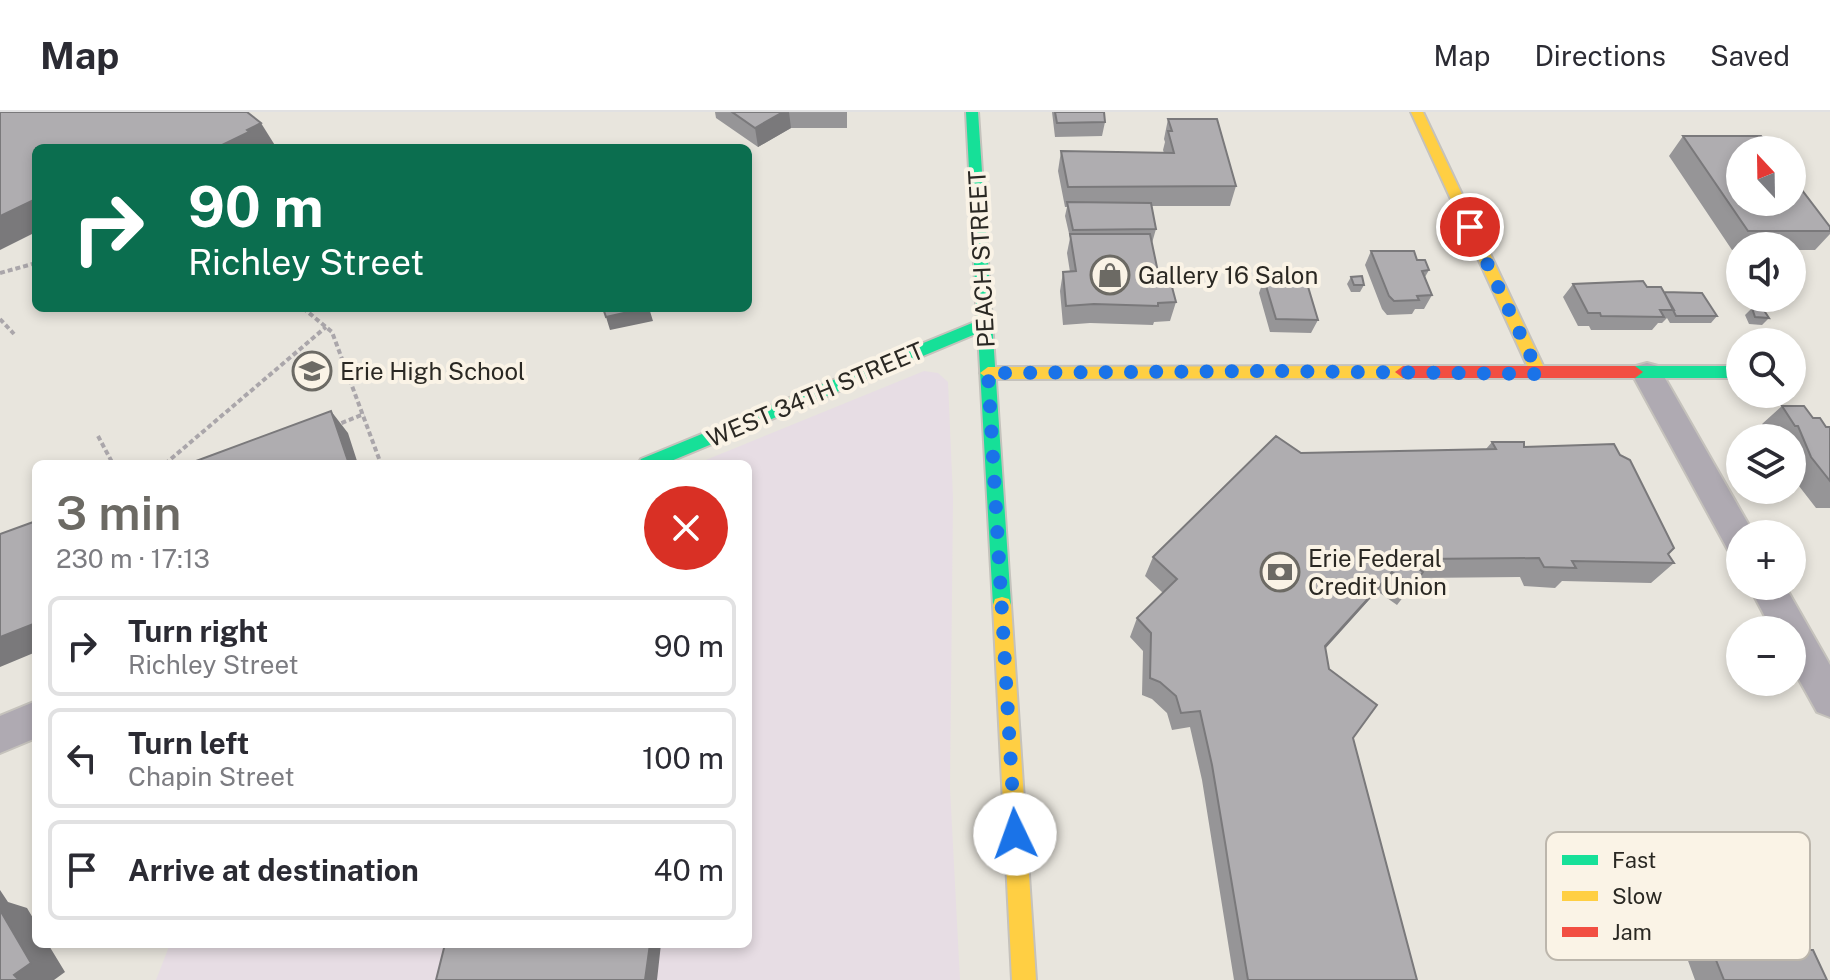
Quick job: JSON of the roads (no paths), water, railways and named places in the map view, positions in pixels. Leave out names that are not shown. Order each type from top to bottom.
[{"type":"street","name":"PEACH STREET","points":[[972,112],[1024,980]]},
{"type":"street","points":[[1417,112],[1539,374]]},
{"type":"street","name":"WEST 34TH STREET","points":[[657,460],[985,324]]},
{"type":"street","points":[[988,373],[1726,372]]},
{"type":"street","points":[[1647,374],[1729,520]]},
{"type":"street","points":[[1806,658],[1830,700]]},
{"type":"street","points":[[0,735],[32,721]]},
{"type":"place","name":"Gallery 16 Salon","points":[[1110,275]]},
{"type":"place","name":"Erie High School","points":[[312,371]]},
{"type":"place","name":"Erie Federal Credit Union","points":[[1280,572]]}]
